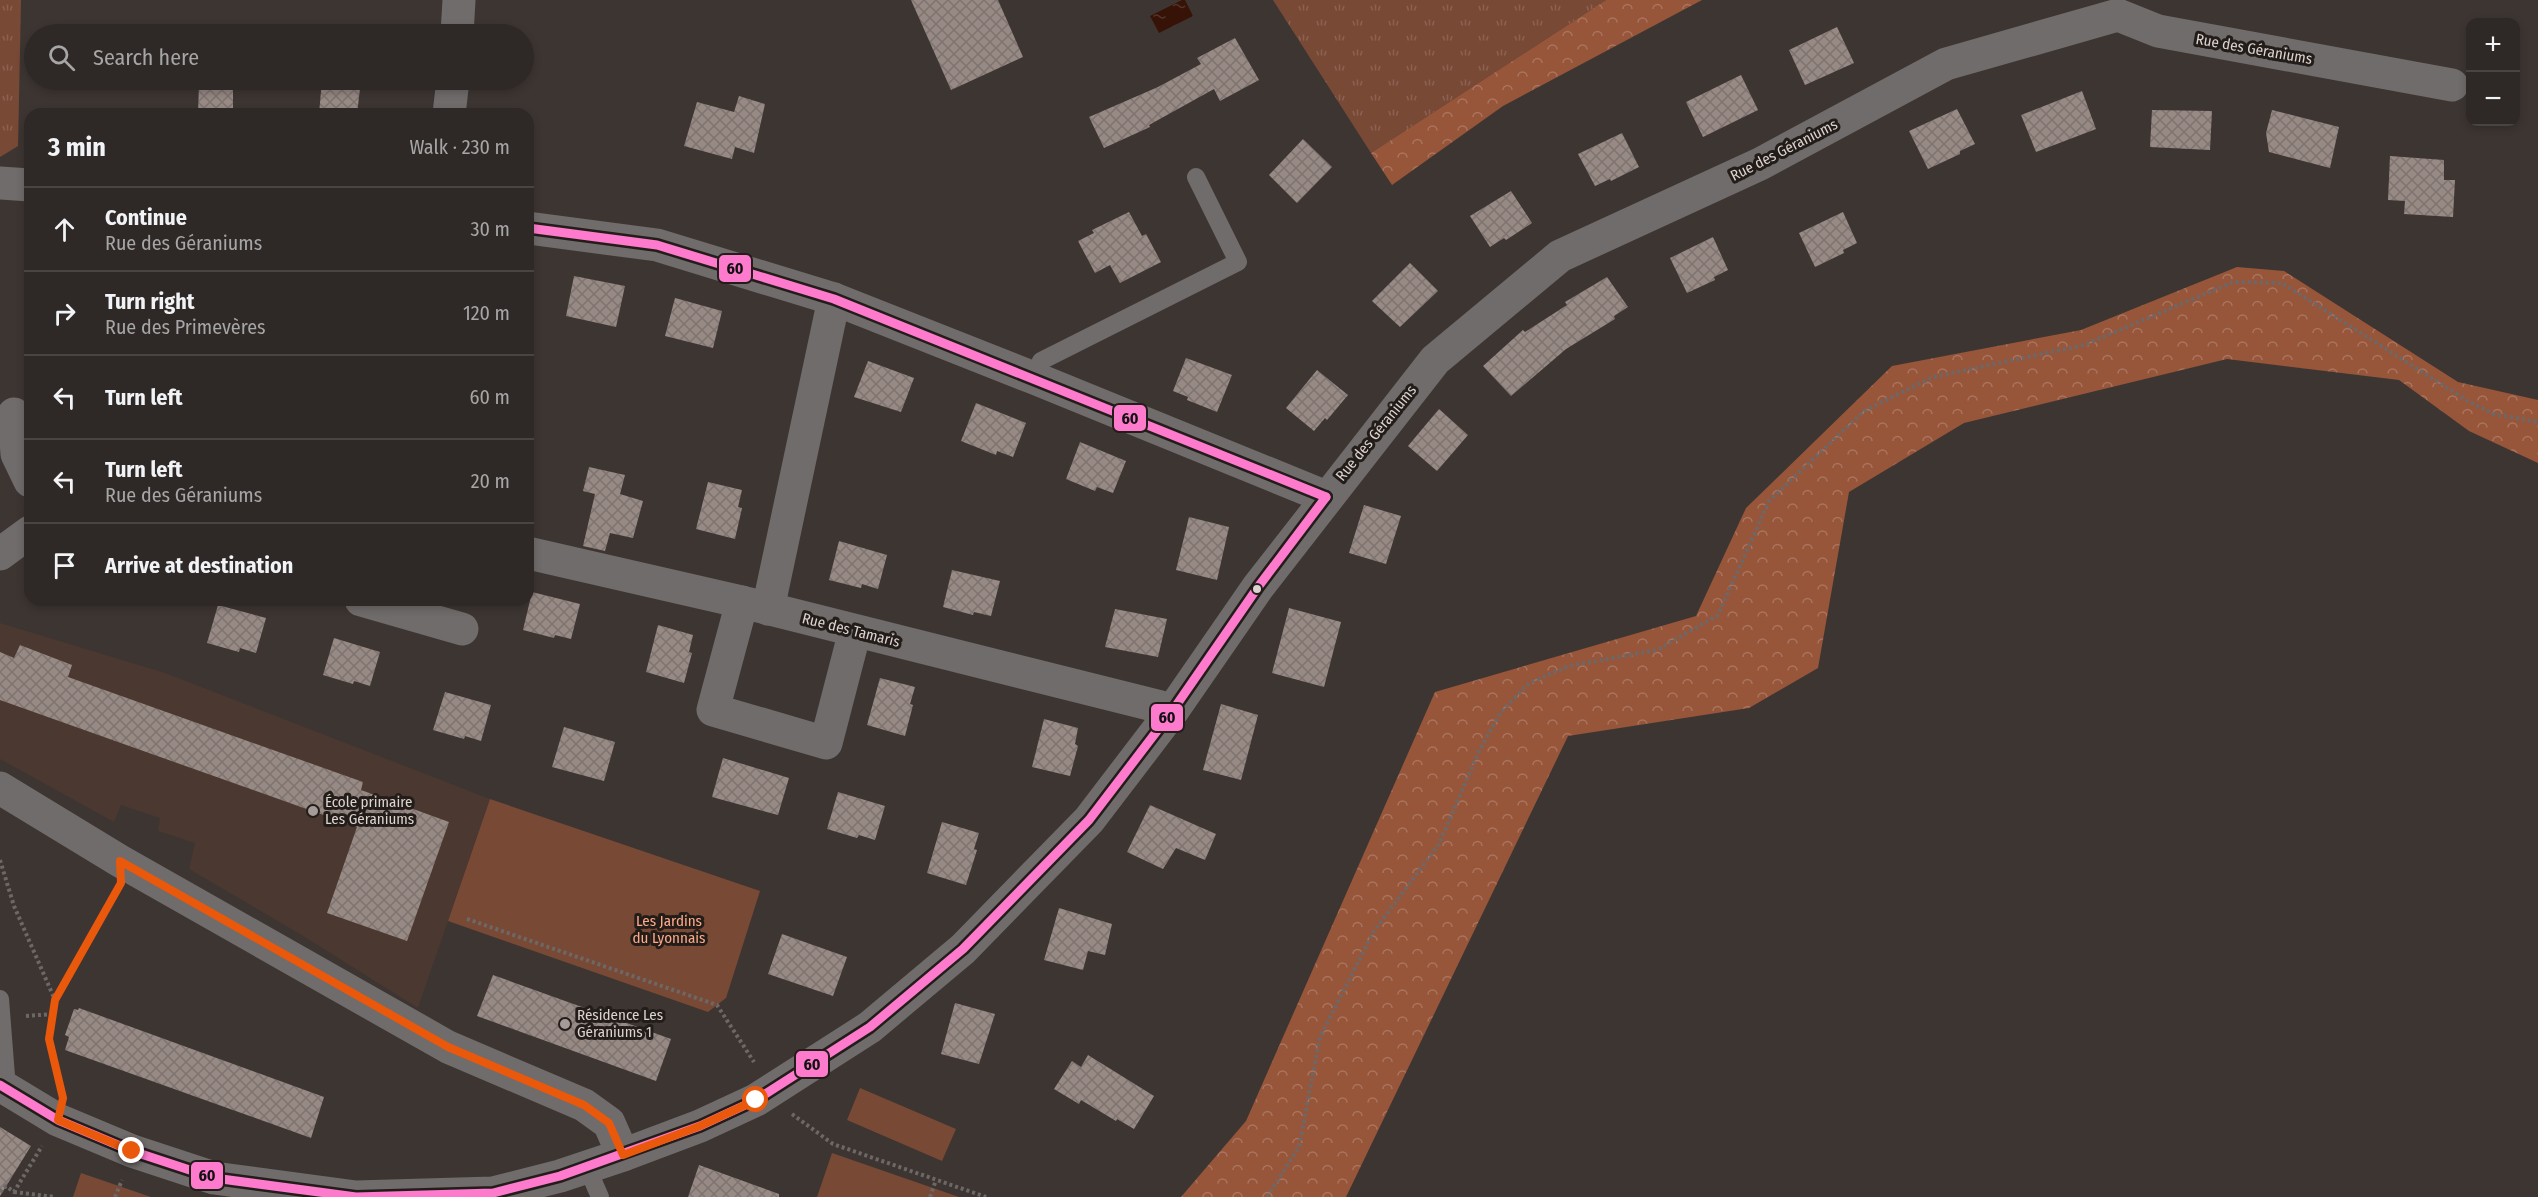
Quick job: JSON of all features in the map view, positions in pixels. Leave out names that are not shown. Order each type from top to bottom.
[{"type":"street","points":[[457,24],[459,0]]},
{"type":"street","name":"Rue des Géraniums","points":[[3,1087],[58,1120],[132,1151],[214,1178],[254,1190],[356,1197],[493,1193],[587,1167],[700,1126],[756,1100],[870,1027],[963,949],[1089,820],[1173,710],[1258,587],[1435,360],[1560,256],[1760,164],[1946,64],[2120,7],[2158,31],[2452,85]]},
{"type":"street","points":[[450,108],[452,90]]},
{"type":"street","points":[[0,183],[24,185]]},
{"type":"street","points":[[534,229],[657,245],[834,299],[1326,497]]},
{"type":"street","points":[[834,299],[755,606],[713,710],[826,742],[855,631]]},
{"type":"street","points":[[15,404],[17,454],[24,469]]},
{"type":"street","points":[[0,554],[24,536]]},
{"type":"street","name":"Rue des Tamaris","points":[[534,554],[755,606],[1173,710]]},
{"type":"street","points":[[382,606],[462,629]]},
{"type":"street","points":[[4,794],[448,1047],[584,1105],[609,1123],[623,1155]]},
{"type":"lane","points":[[1034,378],[1041,361],[1238,262],[1196,177]]},
{"type":"lane","points":[[0,999],[3,1087]]},
{"type":"lane","points":[[587,1167],[600,1197]]},
{"type":"path","points":[[1267,1197],[1299,1147],[1320,1037],[1374,931],[1439,844],[1479,751],[1501,712],[1529,683],[1569,666],[1657,650],[1718,615],[1769,501],[1864,411],[1932,376],[2084,345],[2233,282],[2282,283],[2468,401],[2494,414],[2538,422]]},
{"type":"path","points":[[0,860],[14,906],[55,1000]]},
{"type":"path","points":[[14,1192],[58,1120],[63,1098],[49,1039],[55,1000],[121,883],[120,861]]},
{"type":"path","points":[[466,919],[717,1005],[784,1107],[833,1143],[986,1197]]},
{"type":"path","points":[[930,1197],[936,1180]]},
{"type":"path","points":[[0,1192],[6,1186],[14,1192],[55,1197]]},
{"type":"shaded area","name":"École primaire Les Géraniums","points":[[0,623],[165,673],[490,799],[418,1008],[300,934],[189,869],[195,843],[158,831],[160,818],[121,805],[114,822],[0,759]]},
{"type":"green space","points":[[0,0],[21,0],[18,146],[0,157]]},
{"type":"green space","points":[[1273,0],[1606,0],[1371,153]]},
{"type":"green space","points":[[1606,0],[1702,0],[1503,106],[1392,185],[1371,153]]},
{"type":"green space","points":[[2237,267],[2284,271],[2458,382],[2538,400],[2538,463],[2469,431],[2399,380],[2227,359],[1964,423],[1849,492],[1818,668],[1749,708],[1568,736],[1346,1197],[1181,1197],[1246,1121],[1435,692],[1696,616],[1746,508],[1892,366],[2081,330]]},
{"type":"green space","name":"Les Jardins du Lyonnais","points":[[490,799],[760,891],[726,998],[708,1012],[448,921]]},
{"type":"green space","points":[[860,1088],[956,1129],[942,1161],[847,1120]]},
{"type":"green space","points":[[832,1153],[959,1197],[817,1197]]},
{"type":"green space","points":[[81,1173],[151,1197],[73,1197]]},
{"type":"water","points":[[1185,0],[1193,16],[1159,33],[1150,16]]},
{"type":"building","points":[[911,0],[998,0],[1023,57],[951,90]]},
{"type":"building","points":[[1837,27],[1854,63],[1805,85],[1789,50]]},
{"type":"building","points":[[1235,38],[1259,80],[1220,101],[1214,89],[1149,125],[1150,127],[1104,148],[1089,117],[1158,87],[1201,64],[1197,58]]},
{"type":"building","points":[[1741,75],[1758,110],[1703,137],[1686,102]]},
{"type":"building","points":[[199,90],[233,90],[233,108],[198,108]]},
{"type":"building","points":[[321,90],[360,90],[358,108],[320,108]]},
{"type":"building","points":[[2082,91],[2096,129],[2036,152],[2021,115]]},
{"type":"building","points":[[739,96],[765,104],[754,153],[735,147],[732,159],[684,146],[697,102],[734,112]]},
{"type":"building","points":[[1957,109],[1975,144],[1928,169],[1909,131]]},
{"type":"building","points":[[2152,110],[2212,111],[2210,150],[2150,147]]},
{"type":"building","points":[[2272,110],[2339,127],[2330,168],[2269,152],[2266,133]]},
{"type":"building","points":[[1622,133],[1639,167],[1595,186],[1578,154]]},
{"type":"building","points":[[1303,139],[1332,167],[1297,203],[1269,175]]},
{"type":"building","points":[[2390,156],[2444,160],[2444,180],[2455,180],[2453,217],[2404,214],[2405,201],[2388,200]]},
{"type":"building","points":[[1511,191],[1532,223],[1506,240],[1504,238],[1490,247],[1470,216]]},
{"type":"building","points":[[1129,212],[1142,236],[1146,234],[1161,262],[1120,283],[1110,265],[1095,273],[1078,241],[1094,233],[1092,230]]},
{"type":"building","points":[[1843,212],[1857,243],[1843,250],[1844,253],[1815,267],[1799,233]]},
{"type":"building","points":[[1713,237],[1728,270],[1714,277],[1715,280],[1687,293],[1670,258]]},
{"type":"building","points":[[1410,263],[1438,291],[1400,327],[1372,301]]},
{"type":"building","points":[[574,276],[625,286],[616,327],[566,316]]},
{"type":"building","points":[[1607,277],[1628,307],[1614,316],[1615,319],[1566,349],[1511,396],[1483,366],[1523,330],[1525,332],[1567,305],[1565,302]]},
{"type":"building","points":[[675,298],[722,311],[713,348],[665,336]]},
{"type":"building","points":[[1186,358],[1232,375],[1217,412],[1187,400],[1188,397],[1173,391]]},
{"type":"building","points":[[868,361],[914,378],[901,412],[854,397]]},
{"type":"building","points":[[1317,370],[1348,395],[1327,420],[1325,418],[1314,431],[1286,408]]},
{"type":"building","points":[[976,403],[1026,423],[1013,457],[997,451],[996,455],[961,441]]},
{"type":"building","points":[[1439,409],[1468,435],[1437,471],[1408,446]]},
{"type":"building","points":[[1080,442],[1126,461],[1113,493],[1097,487],[1095,491],[1066,479]]},
{"type":"building","points":[[589,467],[625,475],[620,494],[643,501],[633,538],[610,533],[605,551],[583,546],[595,494],[583,491]]},
{"type":"building","points":[[708,482],[742,490],[738,507],[742,508],[735,539],[696,529]]},
{"type":"building","points":[[1364,505],[1401,516],[1386,564],[1349,553]]},
{"type":"building","points":[[1189,517],[1229,527],[1217,580],[1176,570]]},
{"type":"building","points":[[839,541],[887,555],[878,589],[862,584],[861,588],[829,580]]},
{"type":"building","points":[[952,570],[1000,581],[991,616],[974,612],[973,615],[943,607]]},
{"type":"building","points":[[534,592],[580,604],[571,639],[555,635],[554,638],[523,630],[529,606],[534,606]]},
{"type":"building","points":[[218,606],[266,618],[256,653],[240,648],[239,652],[207,643]]},
{"type":"building","points":[[1289,608],[1341,622],[1324,687],[1272,673]]},
{"type":"building","points":[[1115,609],[1167,619],[1158,657],[1105,647]]},
{"type":"building","points":[[658,625],[693,635],[689,652],[692,653],[684,683],[646,672]]},
{"type":"building","points":[[334,638],[380,652],[370,686],[354,681],[353,684],[323,675]]},
{"type":"building","points":[[20,645],[72,665],[68,677],[363,782],[361,790],[449,822],[407,941],[327,913],[357,827],[0,700],[0,652],[14,658]]},
{"type":"building","points":[[880,678],[915,687],[905,736],[867,725]]},
{"type":"building","points":[[445,692],[491,705],[481,741],[465,736],[464,739],[433,730]]},
{"type":"building","points":[[1221,704],[1258,715],[1241,780],[1203,770]]},
{"type":"building","points":[[1044,719],[1078,728],[1075,744],[1078,746],[1070,776],[1032,767]]},
{"type":"building","points":[[564,727],[615,742],[604,781],[552,767]]},
{"type":"building","points":[[723,758],[789,778],[778,815],[712,797]]},
{"type":"building","points":[[838,792],[885,806],[875,840],[859,835],[857,838],[827,829]]},
{"type":"building","points":[[1150,805],[1216,834],[1205,860],[1176,848],[1163,869],[1127,852]]},
{"type":"building","points":[[942,822],[979,833],[974,849],[977,850],[966,885],[927,873]]},
{"type":"building","points":[[1059,908],[1112,924],[1105,955],[1088,951],[1083,970],[1044,960]]},
{"type":"building","points":[[782,934],[847,957],[833,996],[768,974]]},
{"type":"building","name":"Résidence Les Géraniums 1","points":[[493,975],[671,1039],[656,1081],[477,1016]]},
{"type":"building","points":[[955,1003],[995,1014],[979,1064],[941,1054]]},
{"type":"building","points":[[79,1008],[324,1097],[311,1138],[65,1050],[69,1037],[65,1035],[74,1009]]},
{"type":"building","points":[[1088,1055],[1154,1096],[1134,1129],[1081,1100],[1079,1104],[1054,1089],[1072,1061],[1081,1067]]},
{"type":"building","points":[[0,1127],[31,1146],[0,1196]]},
{"type":"building","points":[[699,1165],[779,1194],[779,1197],[688,1197]]},
{"type":"transit line","name":"60","points":[[534,229],[657,245],[834,299],[1326,497]]},
{"type":"transit line","name":"60","points":[[0,1085],[58,1120],[132,1151],[214,1178],[356,1197],[493,1193],[560,1176],[700,1126],[756,1100],[870,1027],[963,949],[1089,820],[1173,710],[1258,587],[1326,497]]},
{"type":"place","name":"École primaire Les Géraniums","points":[[313,811]]},
{"type":"place","name":"Résidence Les Géraniums 1","points":[[565,1024]]},
{"type":"route","points":[[132,1151],[58,1120],[63,1098],[49,1039],[55,1000],[121,883],[120,861],[448,1047],[584,1105],[609,1123],[623,1155],[700,1126],[756,1100]]}]
